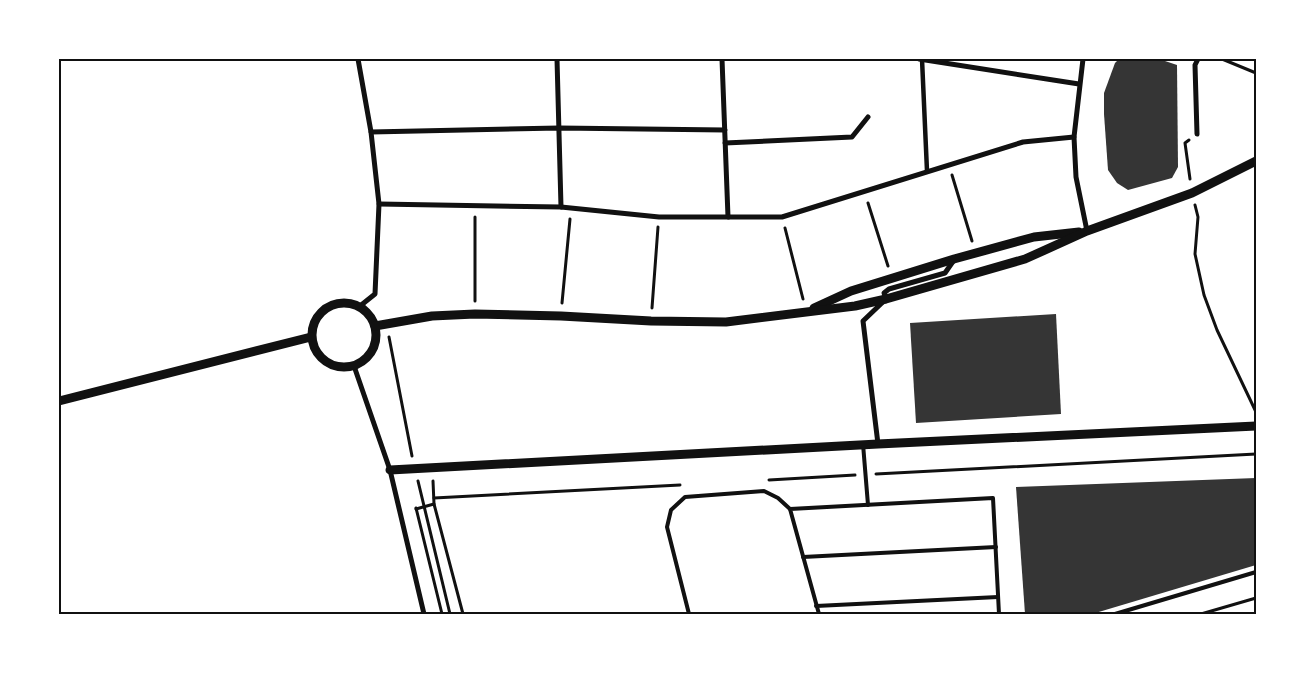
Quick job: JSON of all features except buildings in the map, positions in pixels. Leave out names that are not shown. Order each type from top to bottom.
[{"type":"street","points":[[358,59],[371,132],[379,204],[375,294],[360,306]]},
{"type":"street","points":[[557,59],[561,207]]},
{"type":"street","points":[[722,59],[728,217]]},
{"type":"street","points":[[927,171],[921,59],[1079,84]]},
{"type":"street","points":[[1083,59],[1074,137],[1076,177],[1087,231]]},
{"type":"street","points":[[1196,134],[1195,65],[1198,59]]},
{"type":"street","points":[[725,143],[852,137],[868,117]]},
{"type":"street","points":[[371,132],[559,128],[725,130]]},
{"type":"street","points":[[379,204],[561,207],[659,217],[782,217],[1023,142],[1074,137]]},
{"type":"street","points":[[375,326],[432,316],[476,314],[726,322],[855,306],[1026,259],[1087,231],[1192,193],[1256,161]]},
{"type":"street","points":[[806,312],[851,291],[976,253],[1034,237],[1087,231]]},
{"type":"street","points":[[886,299],[884,293],[889,289],[945,273],[954,260]]},
{"type":"street","points":[[878,444],[863,321],[886,299]]},
{"type":"street","points":[[349,302],[360,306],[370,315],[375,326],[376,338],[372,350],[365,360],[354,366],[341,367],[329,364],[319,356],[312,345],[311,332],[315,319],[324,309],[336,303],[349,302]]},
{"type":"street","points":[[59,401],[311,337]]},
{"type":"street","points":[[354,366],[390,470],[424,614]]},
{"type":"street","points":[[390,470],[863,444],[1256,426]]},
{"type":"lane","points":[[863,444],[868,504]]},
{"type":"lane","points":[[689,614],[667,527],[671,510],[685,497],[764,491],[778,498],[790,509],[819,614]]},
{"type":"lane","points":[[790,509],[993,498],[999,614]]},
{"type":"lane","points":[[803,557],[996,547]]},
{"type":"lane","points":[[1116,614],[1256,572]]},
{"type":"lane","points":[[816,606],[998,597]]},
{"type":"path","points":[[1222,59],[1256,73]]},
{"type":"path","points":[[1196,134],[1185,143],[1192,193],[1198,217],[1196,254],[1204,295],[1217,330],[1256,412]]},
{"type":"path","points":[[948,164],[976,253]]},
{"type":"path","points":[[864,191],[892,278]]},
{"type":"path","points":[[475,206],[476,314]]},
{"type":"path","points":[[561,316],[571,208]]},
{"type":"path","points":[[650,321],[659,217]]},
{"type":"path","points":[[782,217],[806,312]]},
{"type":"path","points":[[768,480],[1256,454]]},
{"type":"path","points":[[432,468],[434,504],[463,614]]},
{"type":"path","points":[[434,498],[689,484]]},
{"type":"path","points":[[400,512],[434,504]]},
{"type":"path","points":[[416,508],[442,614]]},
{"type":"path","points":[[1201,614],[1256,598]]}]
